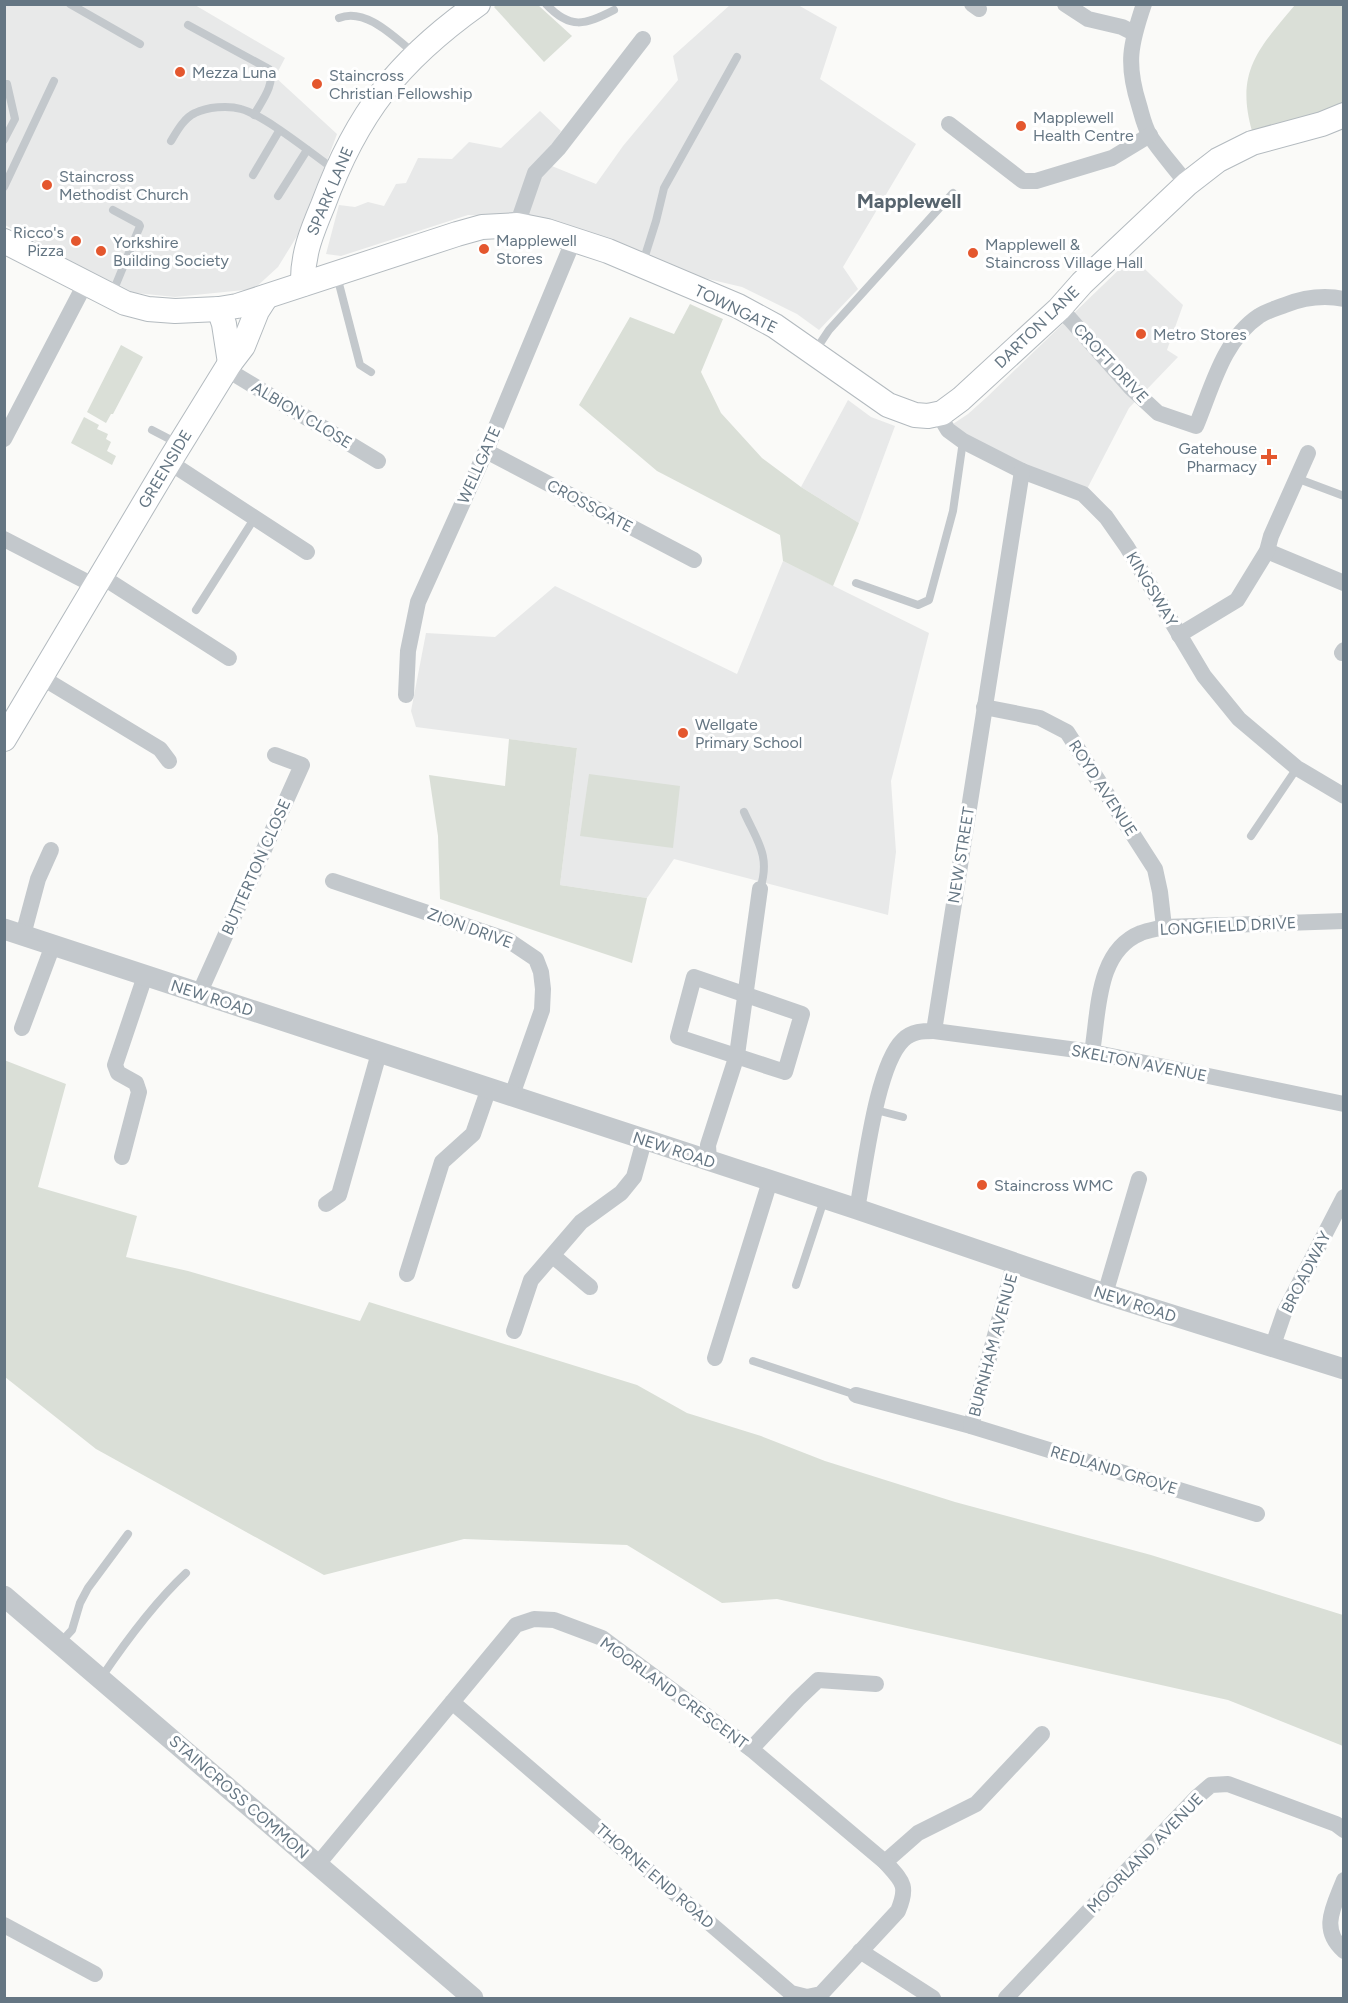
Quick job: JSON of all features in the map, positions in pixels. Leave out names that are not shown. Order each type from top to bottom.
[{"type":"main road","name":"SPARK LANE","points":[[303,284],[303,266],[311,235],[336,170],[376,100],[393,77],[415,54],[478,4]]},
{"type":"main road","name":"DARTON LANE","points":[[942,412],[961,399],[1059,309],[1090,276],[1187,184],[1218,160],[1252,143],[1322,124],[1344,115]]},
{"type":"main road","name":"TOWNGATE","points":[[4,241],[110,297],[148,309],[175,311],[219,309],[266,297],[465,231],[482,227],[517,225],[574,239],[738,306],[775,326],[888,405],[915,416],[928,416],[942,412]]},
{"type":"main road","name":"GREENSIDE","points":[[4,739],[174,453],[243,346],[257,311],[266,297]]},
{"type":"main road","points":[[219,309],[224,324],[228,366]]},
{"type":"street","points":[[1065,4],[1088,19],[1122,27],[1134,33]]},
{"type":"street","points":[[1144,4],[1134,33],[1130,57],[1132,83],[1144,124],[1187,184]]},
{"type":"street","points":[[517,225],[535,173],[558,149],[643,39]]},
{"type":"street","points":[[949,124],[1023,181],[1036,181],[1112,158],[1150,135]]},
{"type":"street","name":"WELLGATE","points":[[406,695],[408,651],[418,602],[486,451],[574,239]]},
{"type":"street","points":[[4,439],[85,284]]},
{"type":"street","name":"CROFT DRIVE","points":[[1059,309],[1131,388],[1158,413],[1196,426],[1236,336],[1260,315],[1299,300],[1332,297],[1344,299]]},
{"type":"street","name":"ALBION CLOSE","points":[[228,366],[378,462]]},
{"type":"street","name":"KINGSWAY","points":[[942,412],[942,420],[948,429],[963,441],[1022,471],[1083,494],[1106,517],[1127,547],[1204,676],[1239,719],[1297,768],[1344,796]]},
{"type":"street","name":"CROSSGATE","points":[[486,451],[694,560]]},
{"type":"street","points":[[174,453],[254,519],[307,552]]},
{"type":"street","points":[[1179,635],[1237,600],[1267,551],[1271,536],[1308,453]]},
{"type":"street","name":"NEW STREET","points":[[934,1031],[1022,471]]},
{"type":"street","points":[[4,539],[98,581],[229,657]]},
{"type":"street","points":[[1267,551],[1344,583]]},
{"type":"street","points":[[40,677],[160,749],[169,761]]},
{"type":"street","name":"ROYD AVENUE","points":[[984,708],[1040,718],[1067,732],[1155,869],[1164,927]]},
{"type":"street","name":"BUTTERTON CLOSE","points":[[199,994],[302,765],[275,756]]},
{"type":"street","points":[[14,932],[51,850]]},
{"type":"street","name":"ZION DRIVE","points":[[333,881],[508,940],[536,959],[541,972],[542,1010],[512,1095]]},
{"type":"street","points":[[709,1161],[708,1145],[737,1056],[760,889]]},
{"type":"street","name":"LONGFIELD DRIVE","points":[[1092,1052],[1103,978],[1108,964],[1121,946],[1140,933],[1164,927],[1344,921]]},
{"type":"street","name":"NEW ROAD","points":[[14,932],[824,1198],[1105,1294],[1344,1370]]},
{"type":"street","points":[[22,1028],[52,945]]},
{"type":"street","points":[[122,1157],[139,1092],[136,1083],[118,1073],[115,1065],[145,976]]},
{"type":"street","points":[[694,977],[744,993],[802,1014],[785,1072],[678,1037],[694,977]]},
{"type":"street","points":[[857,1209],[886,1068],[893,1053],[905,1038],[920,1031],[934,1031]]},
{"type":"street","name":"SKELTON AVENUE","points":[[934,1031],[1092,1052],[1344,1104]]},
{"type":"street","points":[[326,1204],[339,1195],[379,1053]]},
{"type":"street","points":[[407,1274],[442,1162],[473,1134],[489,1088]]},
{"type":"street","points":[[514,1331],[531,1280],[581,1222],[621,1193],[634,1177],[646,1141]]},
{"type":"street","points":[[1105,1294],[1139,1179]]},
{"type":"street","points":[[715,1358],[770,1181]]},
{"type":"street","name":"BROADWAY","points":[[1272,1348],[1284,1313],[1344,1197]]},
{"type":"street","points":[[553,1256],[590,1287]]},
{"type":"street","name":"BURNHAM AVENUE","points":[[971,1426],[1014,1264]]},
{"type":"street","name":"REDLAND GROVE","points":[[856,1395],[971,1426],[1257,1514]]},
{"type":"street","name":"STAINCROSS COMMON","points":[[4,1596],[472,1998]]},
{"type":"street","name":"MOORLAND CRESCENT","points":[[318,1864],[516,1625],[534,1619],[554,1620],[602,1638],[751,1749],[885,1862],[902,1881],[904,1897],[898,1911],[860,1951]]},
{"type":"street","points":[[751,1749],[818,1680],[876,1684]]},
{"type":"street","name":"THORNE END ROAD","points":[[452,1702],[791,1993],[807,1997],[821,1994],[860,1951]]},
{"type":"street","points":[[885,1862],[918,1833],[976,1804],[1042,1734]]},
{"type":"street","name":"MOORLAND AVENUE","points":[[1006,1998],[1211,1785],[1228,1784],[1336,1824],[1344,1830]]},
{"type":"street","points":[[1344,1880],[1329,1928],[1336,1945],[1344,1952]]},
{"type":"street","points":[[4,1925],[95,1974]]},
{"type":"street","points":[[860,1951],[933,1998]]},
{"type":"lane","points":[[70,4],[140,44]]},
{"type":"lane","points":[[546,4],[565,21],[577,23],[593,20],[614,10]]},
{"type":"lane","points":[[339,18],[353,15],[371,21],[415,54]]},
{"type":"lane","points":[[188,25],[269,69],[272,80],[254,115]]},
{"type":"lane","points":[[642,266],[664,188],[737,57]]},
{"type":"lane","points":[[4,187],[54,81]]},
{"type":"lane","points":[[4,140],[15,119],[7,84]]},
{"type":"lane","points":[[171,141],[180,127],[193,114],[225,107],[241,109],[279,130],[336,170]]},
{"type":"lane","points":[[253,175],[279,130]]},
{"type":"lane","points":[[278,196],[307,150]]},
{"type":"lane","points":[[813,354],[829,330],[953,193]]},
{"type":"lane","points":[[110,297],[140,229],[139,224],[113,210]]},
{"type":"lane","points":[[337,273],[360,365],[371,372]]},
{"type":"lane","points":[[152,430],[174,453]]},
{"type":"lane","points":[[856,582],[918,605],[929,600],[952,511],[963,441]]},
{"type":"lane","points":[[1296,478],[1344,496]]},
{"type":"lane","points":[[196,610],[254,519]]},
{"type":"lane","points":[[1251,836],[1297,768]]},
{"type":"lane","points":[[744,812],[762,850],[765,873],[760,889]]},
{"type":"lane","points":[[876,1110],[903,1117]]},
{"type":"lane","points":[[796,1285],[824,1198]]},
{"type":"lane","points":[[753,1361],[856,1395]]},
{"type":"lane","points":[[60,1644],[72,1630],[80,1603],[88,1588],[128,1534]]},
{"type":"lane","points":[[101,1678],[130,1635],[170,1588],[186,1573]]},
{"type":"shaded area","points":[[5,5],[195,5],[285,58],[275,77],[337,134],[302,228],[278,267],[254,289],[175,297],[126,292],[5,225]]},
{"type":"shaded area","points":[[496,5],[538,5],[572,36],[544,62],[494,7]]},
{"type":"shaded area","points":[[730,5],[798,5],[837,27],[820,79],[916,144],[843,267],[858,289],[819,330],[797,314],[742,287],[691,275],[519,217],[468,215],[341,256],[326,254],[339,205],[355,207],[368,202],[384,206],[396,184],[406,183],[418,158],[452,159],[469,142],[501,148],[540,111],[561,131],[542,162],[596,184],[623,146],[678,80],[673,56]]},
{"type":"shaded area","points":[[1295,5],[1343,5],[1343,105],[1320,116],[1252,131],[1246,92],[1249,76],[1261,48]]},
{"type":"shaded area","points":[[1132,257],[1183,305],[1167,350],[1178,357],[1129,408],[1087,489],[1029,468],[967,437],[953,424],[987,397]]},
{"type":"shaded area","points":[[690,304],[723,319],[701,372],[721,413],[762,458],[801,487],[859,523],[833,586],[783,561],[780,535],[657,471],[579,405],[630,317],[674,334]]},
{"type":"shaded area","points":[[121,345],[143,357],[106,423],[87,412]]},
{"type":"shaded area","points":[[848,400],[871,417],[895,426],[859,523],[801,487]]},
{"type":"shaded area","points":[[84,417],[99,425],[97,429],[108,434],[106,439],[111,442],[107,451],[116,456],[112,465],[71,443]]},
{"type":"shaded area","name":"Wellgate Primary School","points":[[783,561],[929,633],[891,781],[896,852],[888,915],[674,859],[647,898],[560,885],[577,748],[416,727],[411,711],[426,633],[495,637],[555,586],[737,674]]},
{"type":"shaded area","points":[[509,739],[577,748],[560,885],[647,898],[632,963],[440,899],[438,836],[429,775],[505,786]]},
{"type":"shaded area","points":[[589,774],[680,786],[673,848],[580,836]]},
{"type":"shaded area","points":[[4,1060],[66,1084],[38,1187],[137,1216],[126,1257],[188,1271],[360,1321],[369,1302],[637,1385],[687,1413],[761,1436],[825,1461],[955,1502],[1151,1555],[1343,1615],[1343,1746],[1228,1700],[777,1599],[722,1603],[627,1545],[464,1539],[324,1575],[96,1449],[5,1377]]},
{"type":"place","name":"Mezza Luna","points":[[180,72]]},
{"type":"place","name":"Staincross Christian Fellowship","points":[[317,84]]},
{"type":"place","name":"Mapplewell Health Centre","points":[[1021,126]]},
{"type":"place","name":"Staincross Methodist Church","points":[[47,185]]},
{"type":"place","name":"Ricco's Pizza","points":[[76,241]]},
{"type":"place","name":"Mapplewell Stores","points":[[484,249]]},
{"type":"place","name":"Yorkshire Building Society","points":[[101,251]]},
{"type":"place","name":"Mapplewell & Staincross Village Hall","points":[[973,253]]},
{"type":"place","name":"Metro Stores","points":[[1141,334]]},
{"type":"place","name":"Gatehouse Pharmacy","points":[[1269,457]]},
{"type":"place","name":"Wellgate Primary School","points":[[683,733]]},
{"type":"place","name":"Staincross WMC","points":[[982,1185]]},
{"type":"district","name":"Mapplewell","points":[[909,201]]}]
